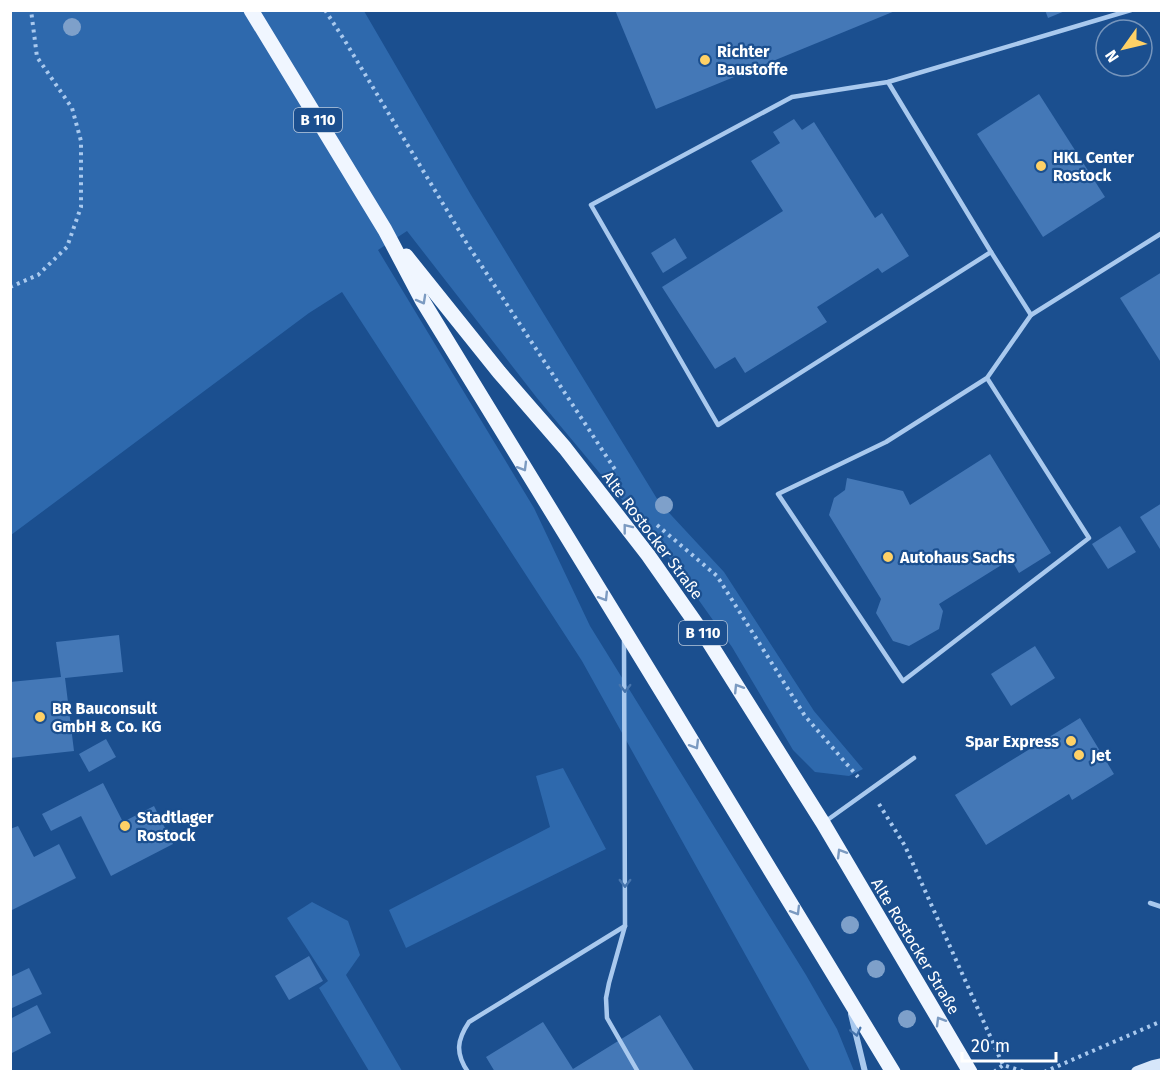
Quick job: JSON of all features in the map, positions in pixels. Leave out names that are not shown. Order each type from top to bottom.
[{"type":"main road","name":"Alte Rostocker Straße","points":[[251,10],[385,230],[422,300],[893,1071]]},
{"type":"main road","name":"Alte Rostocker Straße","points":[[385,230],[499,372],[565,448],[648,555],[709,642],[823,823],[970,1071]]},
{"type":"street","points":[[846,993],[865,1071]]},
{"type":"street","points":[[1137,1071],[1161,1064]]},
{"type":"lane","points":[[991,252],[718,425],[591,205],[792,97],[888,82],[1131,10]]},
{"type":"lane","points":[[888,82],[1031,315]]},
{"type":"lane","points":[[987,378],[1089,538],[903,681],[778,494],[886,442],[987,378],[1031,315],[1161,232]]},
{"type":"lane","points":[[624,629],[625,926],[606,998],[607,1018],[638,1071]]},
{"type":"lane","points":[[823,823],[914,758]]},
{"type":"lane","points":[[1150,903],[1161,908]]},
{"type":"lane","points":[[468,1071],[462,1062],[458,1047],[461,1033],[469,1022],[625,926]]},
{"type":"path","points":[[10,287],[38,275],[67,247],[81,207],[81,141],[72,108],[37,57],[31,10]]},
{"type":"path","points":[[325,10],[466,242],[617,473]]},
{"type":"path","points":[[651,520],[717,576],[805,716],[870,790],[905,846],[1004,1065]]},
{"type":"path","points":[[1044,1071],[1161,1021]]},
{"type":"path","points":[[994,1071],[1004,1065],[1025,1071]]},
{"type":"shaded area","points":[[11,11],[364,11],[471,195],[659,502],[724,572],[814,711],[863,769],[849,776],[815,772],[793,750],[732,647],[659,544],[537,398],[407,231],[378,250],[534,508],[590,626],[806,975],[837,1029],[854,1071],[810,1071],[582,661],[342,292],[309,313],[11,535]]},
{"type":"shaded area","points":[[563,768],[606,849],[406,948],[389,910],[550,827],[536,776]]},
{"type":"shaded area","points":[[312,902],[348,921],[360,955],[346,975],[402,1071],[369,1071],[319,988],[328,981],[287,918]]},
{"type":"building","name":"Richter Baustoffe","points":[[615,10],[895,10],[895,11],[656,109]]},
{"type":"building","points":[[1045,10],[1065,10],[1065,11],[1048,18]]},
{"type":"building","name":"HKL Center Rostock","points":[[1039,94],[1105,197],[1043,237],[977,134]]},
{"type":"building","points":[[794,119],[802,130],[814,122],[875,218],[882,213],[909,256],[882,273],[878,268],[817,307],[827,322],[745,373],[735,357],[715,369],[662,287],[783,211],[751,161],[780,143],[773,132]]},
{"type":"building","points":[[675,238],[687,258],[663,273],[651,253]]},
{"type":"building","points":[[1162,272],[1162,364],[1120,298]]},
{"type":"building","points":[[990,454],[1051,553],[1019,573],[1011,559],[939,604],[943,611],[939,629],[909,646],[893,641],[876,613],[881,599],[829,515],[834,498],[845,490],[847,478],[903,491],[910,505]]},
{"type":"building","points":[[1162,503],[1162,548],[1160,549],[1140,517]]},
{"type":"building","points":[[1120,526],[1136,552],[1108,569],[1092,544]]},
{"type":"building","name":"BR Bauconsult GmbH & Co. KG","points":[[119,635],[123,672],[65,678],[74,751],[10,758],[10,682],[61,677],[56,642]]},
{"type":"building","points":[[1035,646],[1055,678],[1011,706],[991,674]]},
{"type":"building","points":[[1080,718],[1114,774],[1072,800],[1069,794],[986,845],[955,795]]},
{"type":"building","points":[[106,739],[116,757],[89,772],[79,754]]},
{"type":"building","name":"Stadtlager Rostock","points":[[103,783],[123,822],[154,806],[173,844],[111,876],[81,816],[51,831],[42,814]]},
{"type":"building","points":[[18,826],[34,857],[59,844],[76,878],[10,911],[10,829]]},
{"type":"building","points":[[309,956],[323,981],[289,1000],[275,976]]},
{"type":"building","points":[[29,968],[42,994],[10,1009],[10,977]]},
{"type":"building","points":[[37,1005],[51,1033],[10,1054],[10,1019]]},
{"type":"building","points":[[660,1015],[695,1072],[495,1072],[486,1057],[543,1022],[573,1069]]},
{"type":"place","name":"Richter Baustoffe","points":[[705,60]]},
{"type":"place","name":"HKL Center Rostock","points":[[1041,166]]},
{"type":"place","name":"Autohaus Sachs","points":[[888,557]]},
{"type":"place","name":"BR Bauconsult GmbH & Co. KG","points":[[40,717]]},
{"type":"place","name":"Spar Express","points":[[1071,741]]},
{"type":"place","name":"Jet","points":[[1079,755]]},
{"type":"place","name":"Stadtlager Rostock","points":[[125,826]]}]
